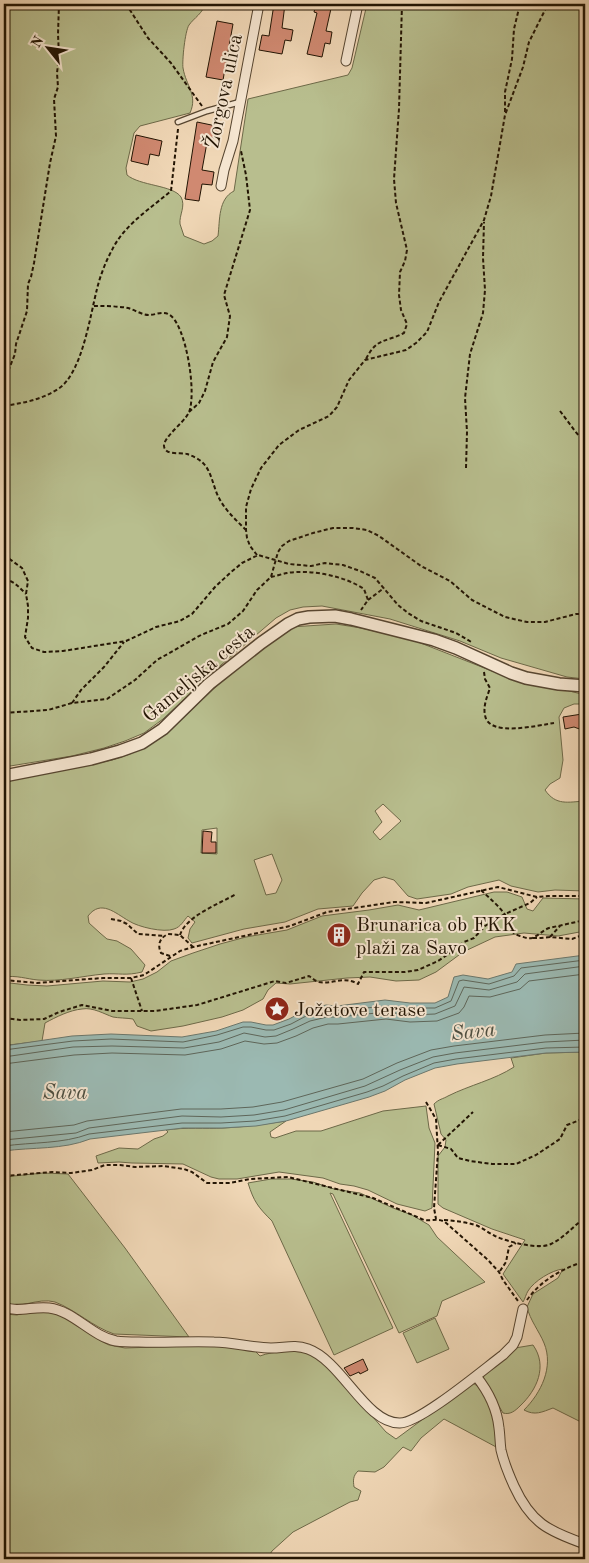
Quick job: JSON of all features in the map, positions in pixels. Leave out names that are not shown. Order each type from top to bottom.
[{"type":"street","name":"Žorgova ulica","points":[[221,186],[224,170],[234,141],[258,4]]},
{"type":"street","points":[[346,61],[358,4]]},
{"type":"street","name":"Gameljska cesta","points":[[4,776],[91,759],[142,743],[163,729],[209,684],[260,643],[298,619],[321,615],[351,619],[434,640],[511,673],[541,681],[585,686]]},
{"type":"street","points":[[4,1307],[19,1310],[48,1308],[62,1311],[96,1333],[117,1341],[218,1342],[272,1348],[290,1345],[310,1349],[323,1357],[369,1407],[381,1417],[398,1424],[407,1423],[427,1412],[476,1376],[513,1345],[524,1309]]},
{"type":"street","points":[[476,1376],[497,1413],[503,1459],[521,1502],[532,1516],[545,1527],[585,1544]]},
{"type":"lane","points":[[178,122],[240,102]]},
{"type":"path","points":[[4,376],[9,370],[15,354],[16,344],[27,311],[28,284],[34,263],[56,136],[54,99],[58,87],[59,4]]},
{"type":"path","points":[[126,4],[148,38],[171,63],[207,112]]},
{"type":"path","points":[[402,4],[400,109],[394,178],[396,203],[407,250],[406,261],[400,272],[399,294],[401,310],[407,324],[404,333],[395,338],[379,341],[370,350],[365,360],[348,380],[337,408],[329,416],[299,430],[279,444],[261,468],[251,489],[246,507],[246,530],[250,546],[258,555],[300,566],[325,563],[343,565],[375,578],[398,605],[408,613],[421,621],[456,633],[476,645]]},
{"type":"path","points":[[365,360],[406,350],[416,344],[427,332],[439,302],[484,220],[491,196],[505,115],[505,92],[512,59],[514,29],[520,4]]},
{"type":"path","points":[[505,115],[523,67],[529,42],[548,4]]},
{"type":"path","points":[[4,406],[32,402],[58,389],[68,380],[77,365],[94,306],[97,287],[112,249],[130,226],[171,191],[178,122]]},
{"type":"path","points":[[234,141],[241,152],[250,210],[224,295],[230,316],[227,337],[213,362],[205,391],[199,403],[164,442],[164,446],[165,450],[170,453],[185,453],[197,458],[205,465],[219,498],[229,513],[246,530]]},
{"type":"path","points":[[466,468],[467,432],[465,398],[470,354],[483,313],[484,220]]},
{"type":"path","points":[[94,306],[127,308],[149,315],[158,313],[168,314],[175,319],[185,349],[191,381],[193,398],[189,412]]},
{"type":"path","points":[[560,411],[585,443]]},
{"type":"path","points":[[271,577],[278,552],[289,541],[333,528],[360,529],[379,536],[421,566],[450,582],[472,600],[506,617],[527,622],[545,622],[576,614],[585,614]]},
{"type":"path","points":[[4,555],[22,568],[28,581],[26,594],[28,606],[24,637],[32,648],[44,652],[63,651],[126,641],[156,627],[180,621],[192,614],[214,587],[230,573],[242,563],[258,555]]},
{"type":"path","points":[[4,713],[48,710],[72,703],[107,699],[135,680],[157,660],[202,635],[228,624],[243,611],[257,590],[271,577],[299,572],[325,574],[355,583],[364,589],[368,600]]},
{"type":"path","points":[[4,579],[18,586],[26,594]]},
{"type":"path","points":[[351,619],[362,610],[368,600],[384,588]]},
{"type":"path","points":[[72,703],[81,690],[126,641]]},
{"type":"path","points":[[487,663],[484,674],[490,688],[486,700],[486,721],[497,728],[511,729],[554,723]]},
{"type":"path","points":[[4,980],[37,983],[131,978],[144,975],[171,956],[193,947],[284,927],[327,912],[394,902],[426,903],[498,887],[537,897],[585,896]]},
{"type":"path","points":[[481,890],[505,914],[509,930],[514,934],[526,938],[550,937],[572,939],[585,934]]},
{"type":"path","points":[[180,935],[186,924],[208,909],[236,894]]},
{"type":"path","points":[[4,1018],[20,1020],[44,1019],[82,1005],[112,1012],[155,1011],[197,1004],[275,981],[286,983],[308,976],[317,982],[352,980],[358,984],[364,972],[405,972],[418,970],[438,961],[464,942],[474,938],[485,926],[505,914],[530,903],[537,897]]},
{"type":"path","points":[[111,919],[127,924],[138,934],[180,935],[193,947]]},
{"type":"path","points":[[533,938],[544,930],[585,920]]},
{"type":"path","points":[[550,937],[560,926]]},
{"type":"path","points":[[164,936],[160,940],[159,949],[164,955],[171,956]]},
{"type":"path","points":[[131,978],[142,1011]]},
{"type":"path","points":[[426,1102],[436,1119],[438,1145],[434,1208],[436,1219]]},
{"type":"path","points":[[438,1145],[474,1112]]},
{"type":"path","points":[[438,1145],[451,1149],[458,1158],[470,1161],[492,1164],[516,1164],[536,1155],[560,1139],[567,1125],[585,1118]]},
{"type":"path","points":[[4,1176],[52,1172],[71,1173],[92,1170],[105,1165],[120,1165],[135,1167],[163,1166],[184,1169],[192,1172],[207,1183],[230,1183],[250,1179],[288,1177],[373,1198],[424,1220],[461,1221],[478,1226],[516,1243],[542,1246],[550,1245],[585,1218]]},
{"type":"path","points":[[442,1220],[451,1226],[499,1272],[502,1280],[524,1309],[534,1291],[548,1279],[560,1271],[585,1261]]},
{"type":"path","points":[[499,1272],[506,1262],[510,1247],[516,1243]]},
{"type":"green space","points":[[4,4],[205,4],[189,25],[184,46],[183,68],[193,101],[190,113],[140,126],[134,133],[126,168],[127,175],[133,179],[177,193],[181,197],[183,204],[180,224],[184,236],[204,244],[218,236],[222,205],[225,199],[234,191],[248,99],[348,75],[352,68],[367,4],[525,4],[580,7],[585,9],[585,679],[567,677],[501,658],[460,641],[390,619],[322,606],[303,607],[290,610],[276,618],[214,671],[163,719],[144,733],[104,748],[72,756],[4,767]]},
{"type":"green space","points":[[336,624],[413,640],[492,671],[585,695],[585,704],[574,704],[564,708],[559,717],[563,760],[560,778],[550,784],[545,790],[558,801],[585,801],[585,891],[555,890],[538,892],[511,886],[499,880],[468,887],[451,894],[417,899],[408,896],[394,880],[384,877],[374,880],[353,906],[318,909],[285,922],[244,929],[192,943],[188,938],[190,929],[195,922],[188,916],[176,928],[158,930],[133,923],[108,909],[98,908],[88,916],[89,923],[107,939],[117,941],[131,949],[145,965],[142,972],[54,980],[38,980],[13,976],[4,977],[4,780],[75,768],[130,754],[156,739],[182,719],[224,679],[291,627]],"holes":[[[383,804],[401,821],[380,840],[373,832],[382,822],[375,811]],[[217,828],[217,854],[201,853],[202,830]],[[272,854],[282,880],[276,893],[266,895],[254,860]]]},
{"type":"green space","points":[[494,892],[507,892],[522,897],[527,909],[533,911],[543,898],[585,899],[585,931],[558,936],[524,933],[495,937],[463,952],[436,972],[419,980],[396,981],[370,977],[290,984],[276,983],[268,990],[263,999],[243,1010],[183,1026],[151,1031],[137,1026],[133,1019],[113,1017],[86,1009],[68,1012],[45,1023],[42,1041],[9,1045],[4,1035],[4,984],[47,986],[103,981],[130,982],[143,979],[157,972],[171,961],[193,953],[246,937],[287,930],[322,916],[398,905],[419,910]]},
{"type":"green space","points":[[585,1052],[585,1424],[553,1408],[535,1413],[524,1410],[536,1396],[547,1370],[547,1352],[527,1307],[533,1294],[558,1278],[563,1269],[549,1274],[534,1283],[523,1302],[503,1274],[525,1240],[492,1229],[443,1208],[438,1204],[438,1156],[445,1147],[446,1140],[441,1134],[434,1104],[456,1092],[514,1067],[511,1058],[546,1053]]},
{"type":"green space","points":[[426,1106],[429,1128],[435,1143],[432,1208],[425,1211],[397,1204],[368,1190],[323,1178],[279,1172],[237,1179],[219,1179],[183,1164],[98,1163],[96,1156],[119,1148],[138,1149],[163,1136],[168,1132],[166,1130],[232,1128],[286,1121],[270,1132],[271,1137],[275,1138],[296,1131],[321,1131],[383,1111]]},
{"type":"green space","points":[[43,1173],[68,1174],[125,1248],[189,1337],[114,1334],[55,1302],[42,1301],[15,1306],[4,1304],[4,1177]]},
{"type":"green space","points":[[271,1179],[313,1182],[334,1189],[360,1193],[412,1215],[429,1225],[437,1237],[485,1282],[442,1301],[437,1316],[399,1333],[333,1194],[330,1193],[393,1328],[334,1355],[272,1221],[257,1204],[248,1183]]},
{"type":"green space","points":[[35,1310],[51,1310],[89,1331],[99,1340],[109,1345],[125,1348],[216,1345],[255,1351],[260,1356],[286,1351],[308,1353],[326,1364],[386,1432],[396,1439],[472,1383],[483,1393],[495,1415],[498,1448],[444,1419],[421,1438],[411,1451],[403,1447],[384,1467],[375,1472],[358,1471],[354,1476],[353,1482],[354,1487],[361,1491],[358,1500],[350,1502],[293,1532],[272,1551],[267,1559],[4,1559],[4,1314],[17,1315]]},
{"type":"green space","points":[[435,1318],[449,1349],[417,1363],[403,1333]]},
{"type":"green space","points":[[533,1345],[540,1361],[536,1385],[526,1400],[516,1409],[510,1413],[503,1413],[483,1379],[485,1372],[515,1348]]},
{"type":"water","name":"Sava","points":[[585,955],[585,1052],[546,1053],[435,1068],[369,1097],[286,1121],[256,1126],[183,1128],[90,1139],[58,1147],[4,1151],[4,1046],[72,1036],[111,1034],[182,1037],[216,1031],[243,1022],[273,1025],[306,1010],[326,1005],[337,1006],[385,1000],[435,1003],[448,997],[454,977],[463,975],[488,979],[512,972],[516,964]]},
{"type":"building","points":[[274,4],[285,4],[282,28],[293,30],[291,41],[285,40],[282,54],[259,50],[262,35],[269,36]]},
{"type":"building","points":[[316,4],[332,4],[326,31],[332,32],[330,44],[325,43],[322,57],[307,54],[317,13],[314,12]]},
{"type":"building","points":[[217,21],[233,24],[223,80],[206,77]]},
{"type":"building","points":[[197,122],[221,127],[219,139],[208,137],[202,170],[214,172],[212,185],[202,184],[199,201],[185,199]]},
{"type":"building","points":[[136,135],[162,141],[159,156],[150,154],[148,165],[131,161]]},
{"type":"building","points":[[582,714],[585,718],[585,731],[574,727],[565,729],[563,717]]},
{"type":"building","points":[[203,831],[212,832],[211,842],[216,842],[216,853],[202,853]]},
{"type":"building","points":[[363,1359],[368,1370],[350,1376],[344,1368]]},
{"type":"place","name":"Brunarica ob FKK plaži za Savo","points":[[339,935]]},
{"type":"place","name":"Jožetove terase","points":[[277,1009]]}]
